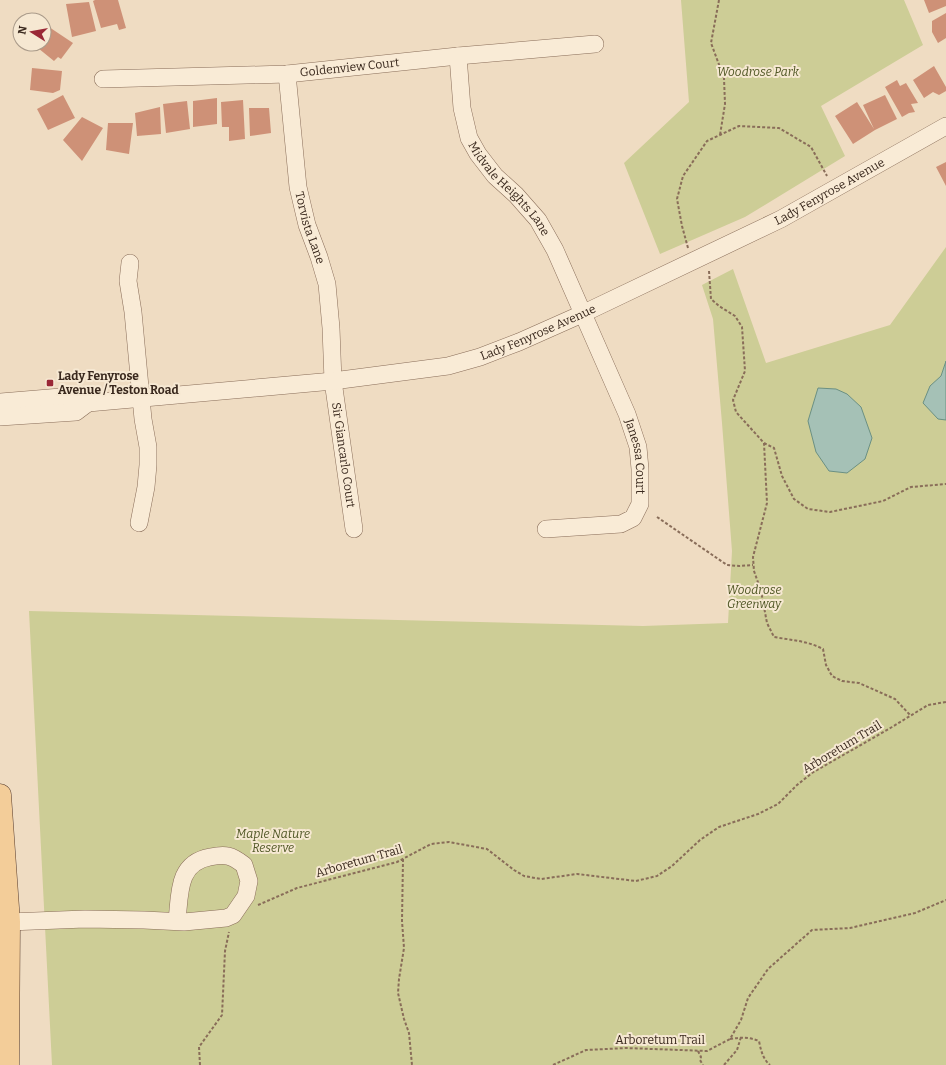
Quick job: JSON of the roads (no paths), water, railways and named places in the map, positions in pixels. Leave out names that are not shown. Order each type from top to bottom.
[{"type":"main road","points":[[0,795],[9,922],[8,1065]]},
{"type":"street","name":"Goldenview Court","points":[[103,79],[287,74],[458,56],[595,44]]},
{"type":"street","name":"Midvale Heights Lane","points":[[458,56],[462,108],[469,138],[478,154],[495,176],[516,195],[538,220],[555,250],[582,314]]},
{"type":"street","name":"Torvista Lane","points":[[287,74],[298,187],[307,225],[320,257],[327,284],[333,381]]},
{"type":"street","name":"Lady Fenyrose Avenue","points":[[0,402],[72,396],[88,403],[333,381],[448,366],[480,357],[582,314],[781,219],[946,126]]},
{"type":"street","points":[[130,263],[128,281],[133,312],[141,398],[148,447],[146,487],[139,523]]},
{"type":"street","name":"Janessa Court","points":[[546,529],[621,524],[634,518],[640,504],[641,487],[638,447],[627,414],[612,378],[582,314]]},
{"type":"street","name":"Sir Giancarlo Court","points":[[333,381],[354,528]]},
{"type":"street","name":"Lady Fenyrose Avenue","points":[[0,417],[76,412],[88,403]]},
{"type":"street","points":[[9,922],[85,919],[184,922],[226,918],[233,915],[246,896],[249,881],[244,864],[232,856],[219,855],[202,858],[189,866],[181,882],[177,921]]},
{"type":"place","name":"Lady Fenyrose Avenue / Teston Road","points":[[50,383]]},
{"type":"park label","name":"Woodrose Park","points":[[758,72]]},
{"type":"park label","name":"Woodrose Greenway","points":[[754,597]]},
{"type":"park label","name":"Maple Nature Reserve","points":[[273,841]]}]
